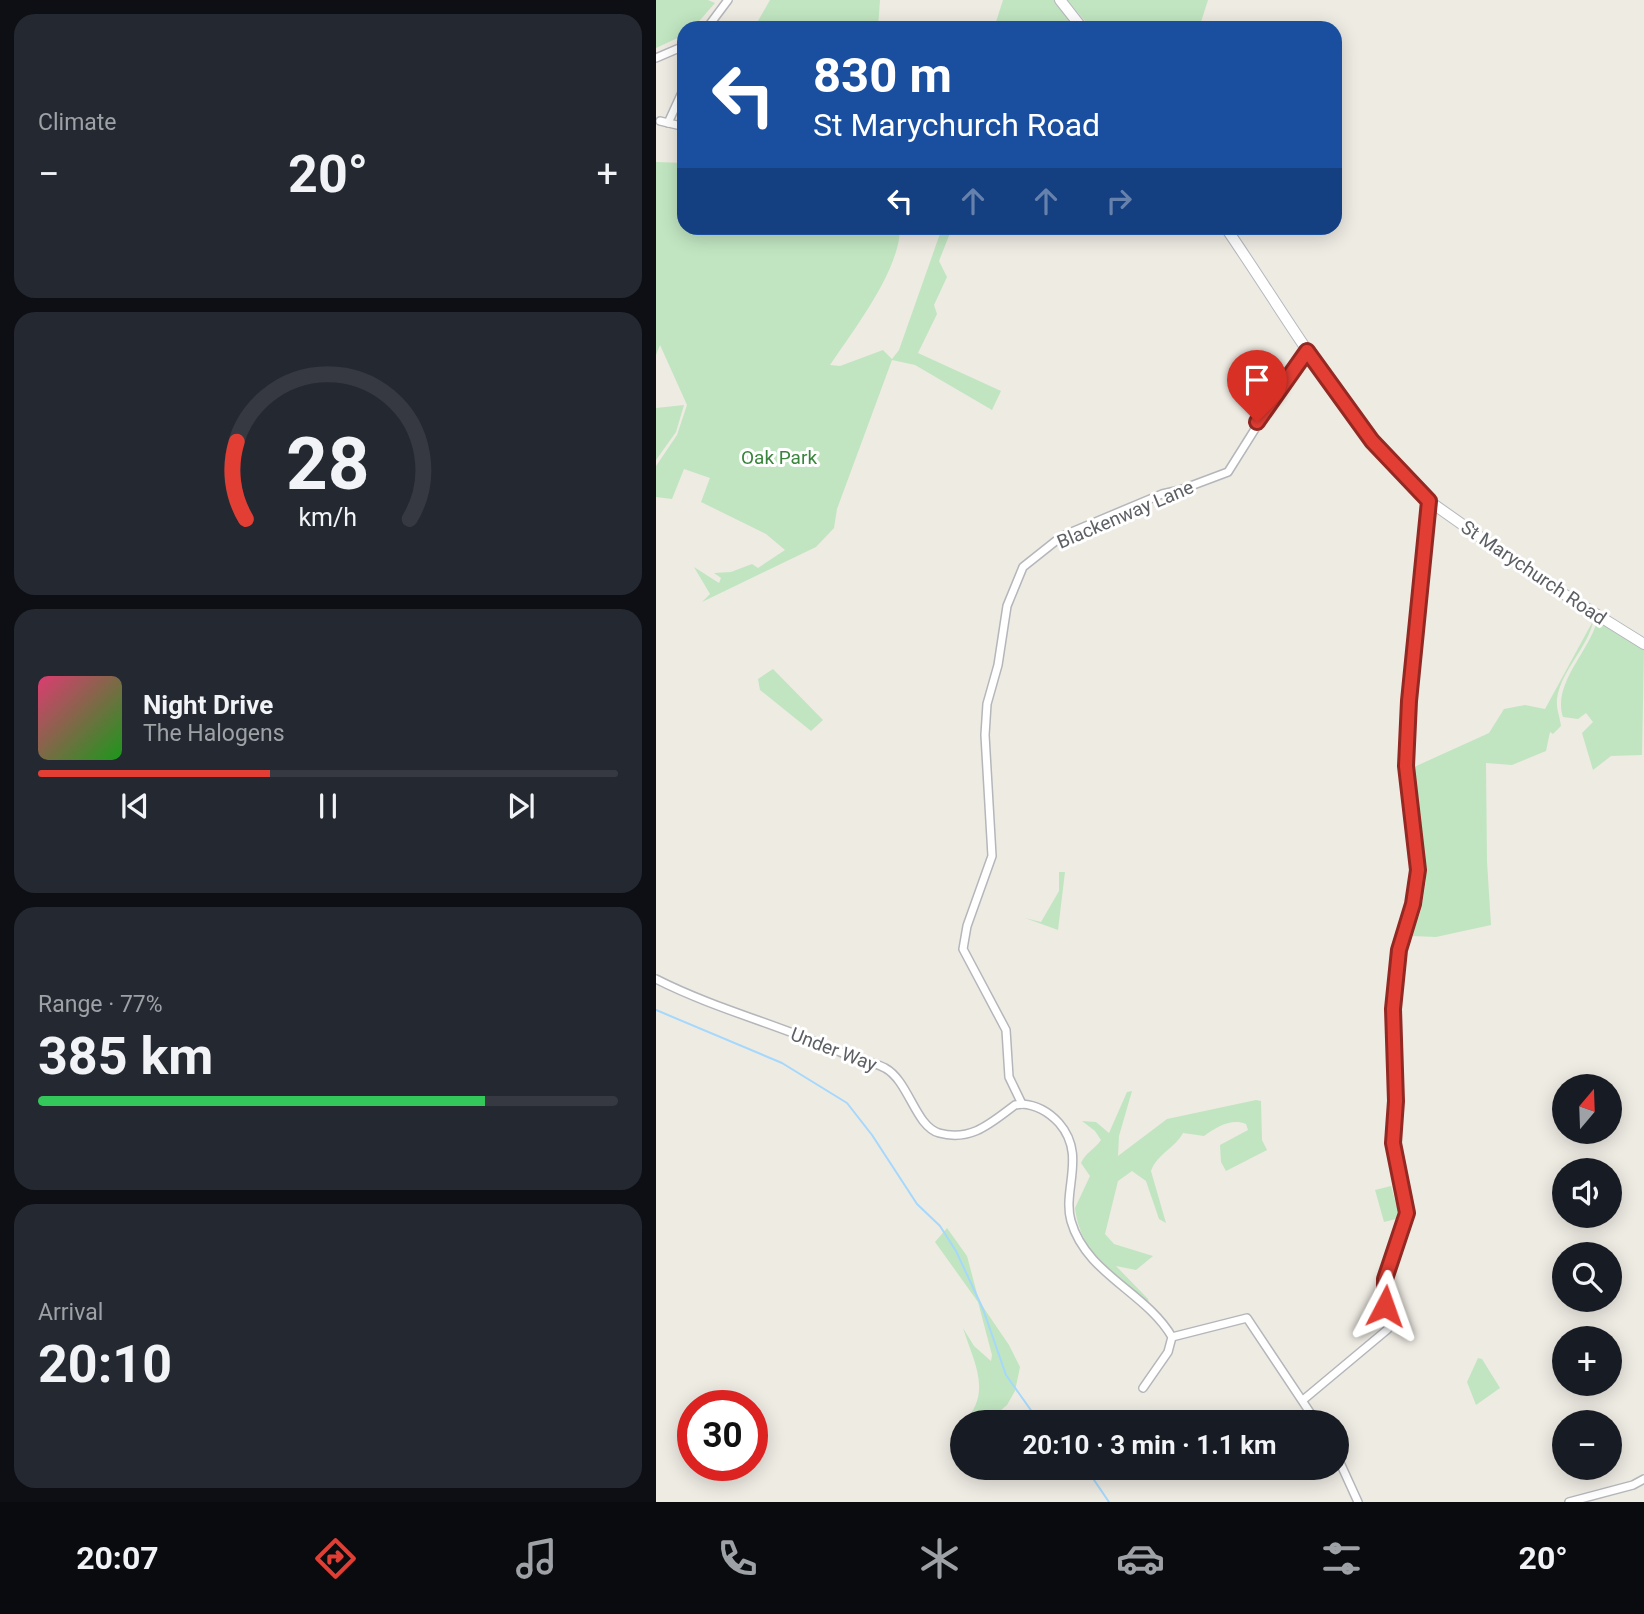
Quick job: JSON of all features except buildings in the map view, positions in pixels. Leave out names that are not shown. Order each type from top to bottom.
[{"type":"street","points":[[712,21],[726,0]]},
{"type":"street","points":[[1060,0],[1076,21]]},
{"type":"street","points":[[656,58],[677,49]]},
{"type":"street","points":[[677,100],[664,122],[677,125]]},
{"type":"street","name":"St Marychurch Road","points":[[1231,235],[1307,351],[1372,441],[1429,501],[1538,578],[1644,644]]},
{"type":"street","name":"Blackenway Lane","points":[[1022,1104],[1009,1077],[1006,1030],[963,949],[967,926],[992,856],[987,704],[998,666],[1007,606],[1023,567],[1062,536],[1162,494],[1223,475],[1299,359],[1307,351]]},
{"type":"street","points":[[1303,1401],[1388,1329],[1385,1279],[1407,1213],[1393,1143],[1396,1101],[1393,1009],[1399,950],[1413,904],[1418,870],[1406,766],[1409,701],[1429,501]]},
{"type":"street","name":"Under Way","points":[[656,979],[708,1003],[814,1039],[888,1069],[934,1132],[949,1135],[975,1133],[1015,1105],[1022,1104]]},
{"type":"street","points":[[1022,1104],[1036,1107],[1053,1117],[1068,1136],[1073,1161],[1070,1220],[1084,1246],[1099,1267],[1163,1321],[1172,1337],[1168,1352],[1143,1388]]},
{"type":"street","points":[[1172,1337],[1247,1318],[1309,1410]]},
{"type":"street","points":[[1569,1502],[1622,1488],[1644,1479]]},
{"type":"street","points":[[1348,1480],[1357,1501]]},
{"type":"green space","points":[[656,0],[708,0],[715,3],[699,21],[677,21],[677,38],[656,48]]},
{"type":"green space","points":[[770,0],[880,0],[878,21],[758,21]]},
{"type":"green space","points":[[1003,0],[1055,0],[1074,21],[996,21]]},
{"type":"green space","points":[[1067,0],[1208,0],[1201,21],[1085,21]]},
{"type":"green space","name":"Oak Park","points":[[656,162],[677,163],[677,235],[899,235],[892,262],[874,300],[830,365],[840,366],[883,350],[892,359],[899,350],[940,235],[949,235],[939,261],[947,277],[934,305],[937,314],[918,353],[1001,391],[992,410],[915,365],[892,360],[837,509],[834,528],[816,547],[702,602],[710,594],[694,567],[719,583],[721,578],[714,573],[731,572],[752,564],[758,568],[785,550],[766,534],[701,502],[710,478],[684,469],[672,499],[656,497],[656,466],[677,435],[687,405],[660,345],[656,355]]},
{"type":"green space","points":[[684,405],[676,432],[656,460],[656,408]]},
{"type":"green space","points":[[1594,619],[1586,640],[1559,688],[1557,703],[1561,726],[1553,734],[1550,732],[1546,751],[1512,765],[1486,763],[1491,925],[1436,937],[1412,936],[1421,910],[1426,881],[1414,767],[1489,733],[1504,709],[1525,705],[1545,709]]},
{"type":"green space","points":[[1597,621],[1644,650],[1642,755],[1611,756],[1593,770],[1582,733],[1593,722],[1586,713],[1578,719],[1563,717],[1561,705],[1567,680]]},
{"type":"green space","points":[[773,669],[823,720],[811,731],[760,690],[758,679]]},
{"type":"green space","points":[[1059,872],[1065,872],[1058,930],[1025,918],[1041,922],[1059,891]]},
{"type":"green space","points":[[1132,1091],[1119,1136],[1118,1156],[1167,1119],[1256,1100],[1261,1101],[1262,1140],[1267,1150],[1226,1171],[1221,1162],[1220,1145],[1248,1130],[1246,1124],[1230,1123],[1204,1136],[1183,1133],[1157,1160],[1151,1171],[1166,1223],[1159,1219],[1146,1181],[1132,1171],[1118,1181],[1105,1234],[1114,1244],[1153,1256],[1136,1270],[1116,1266],[1149,1303],[1112,1274],[1092,1251],[1078,1224],[1075,1208],[1090,1176],[1081,1163],[1101,1140],[1095,1131],[1082,1121],[1096,1122],[1109,1133],[1127,1092]]},
{"type":"green space","points":[[1391,1186],[1400,1218],[1384,1222],[1375,1190]]},
{"type":"green space","points":[[947,1228],[967,1256],[979,1301],[1009,1345],[1020,1367],[1015,1391],[1001,1410],[973,1410],[979,1389],[978,1377],[963,1328],[974,1346],[991,1361],[992,1355],[978,1302],[935,1242]]},
{"type":"green space","points":[[1478,1358],[1482,1359],[1500,1388],[1476,1405],[1467,1382]]},
{"type":"waterway","points":[[656,1010],[782,1063],[847,1103],[872,1135],[917,1204],[940,1226],[956,1251],[983,1309],[1006,1375],[1031,1410]]},
{"type":"waterway","points":[[1094,1480],[1109,1502]]},
{"type":"route","points":[[1257,422],[1307,351],[1372,441],[1429,501],[1409,701],[1406,766],[1418,870],[1413,904],[1399,950],[1393,1009],[1396,1101],[1393,1143],[1407,1213],[1385,1279],[1385,1306]]}]
